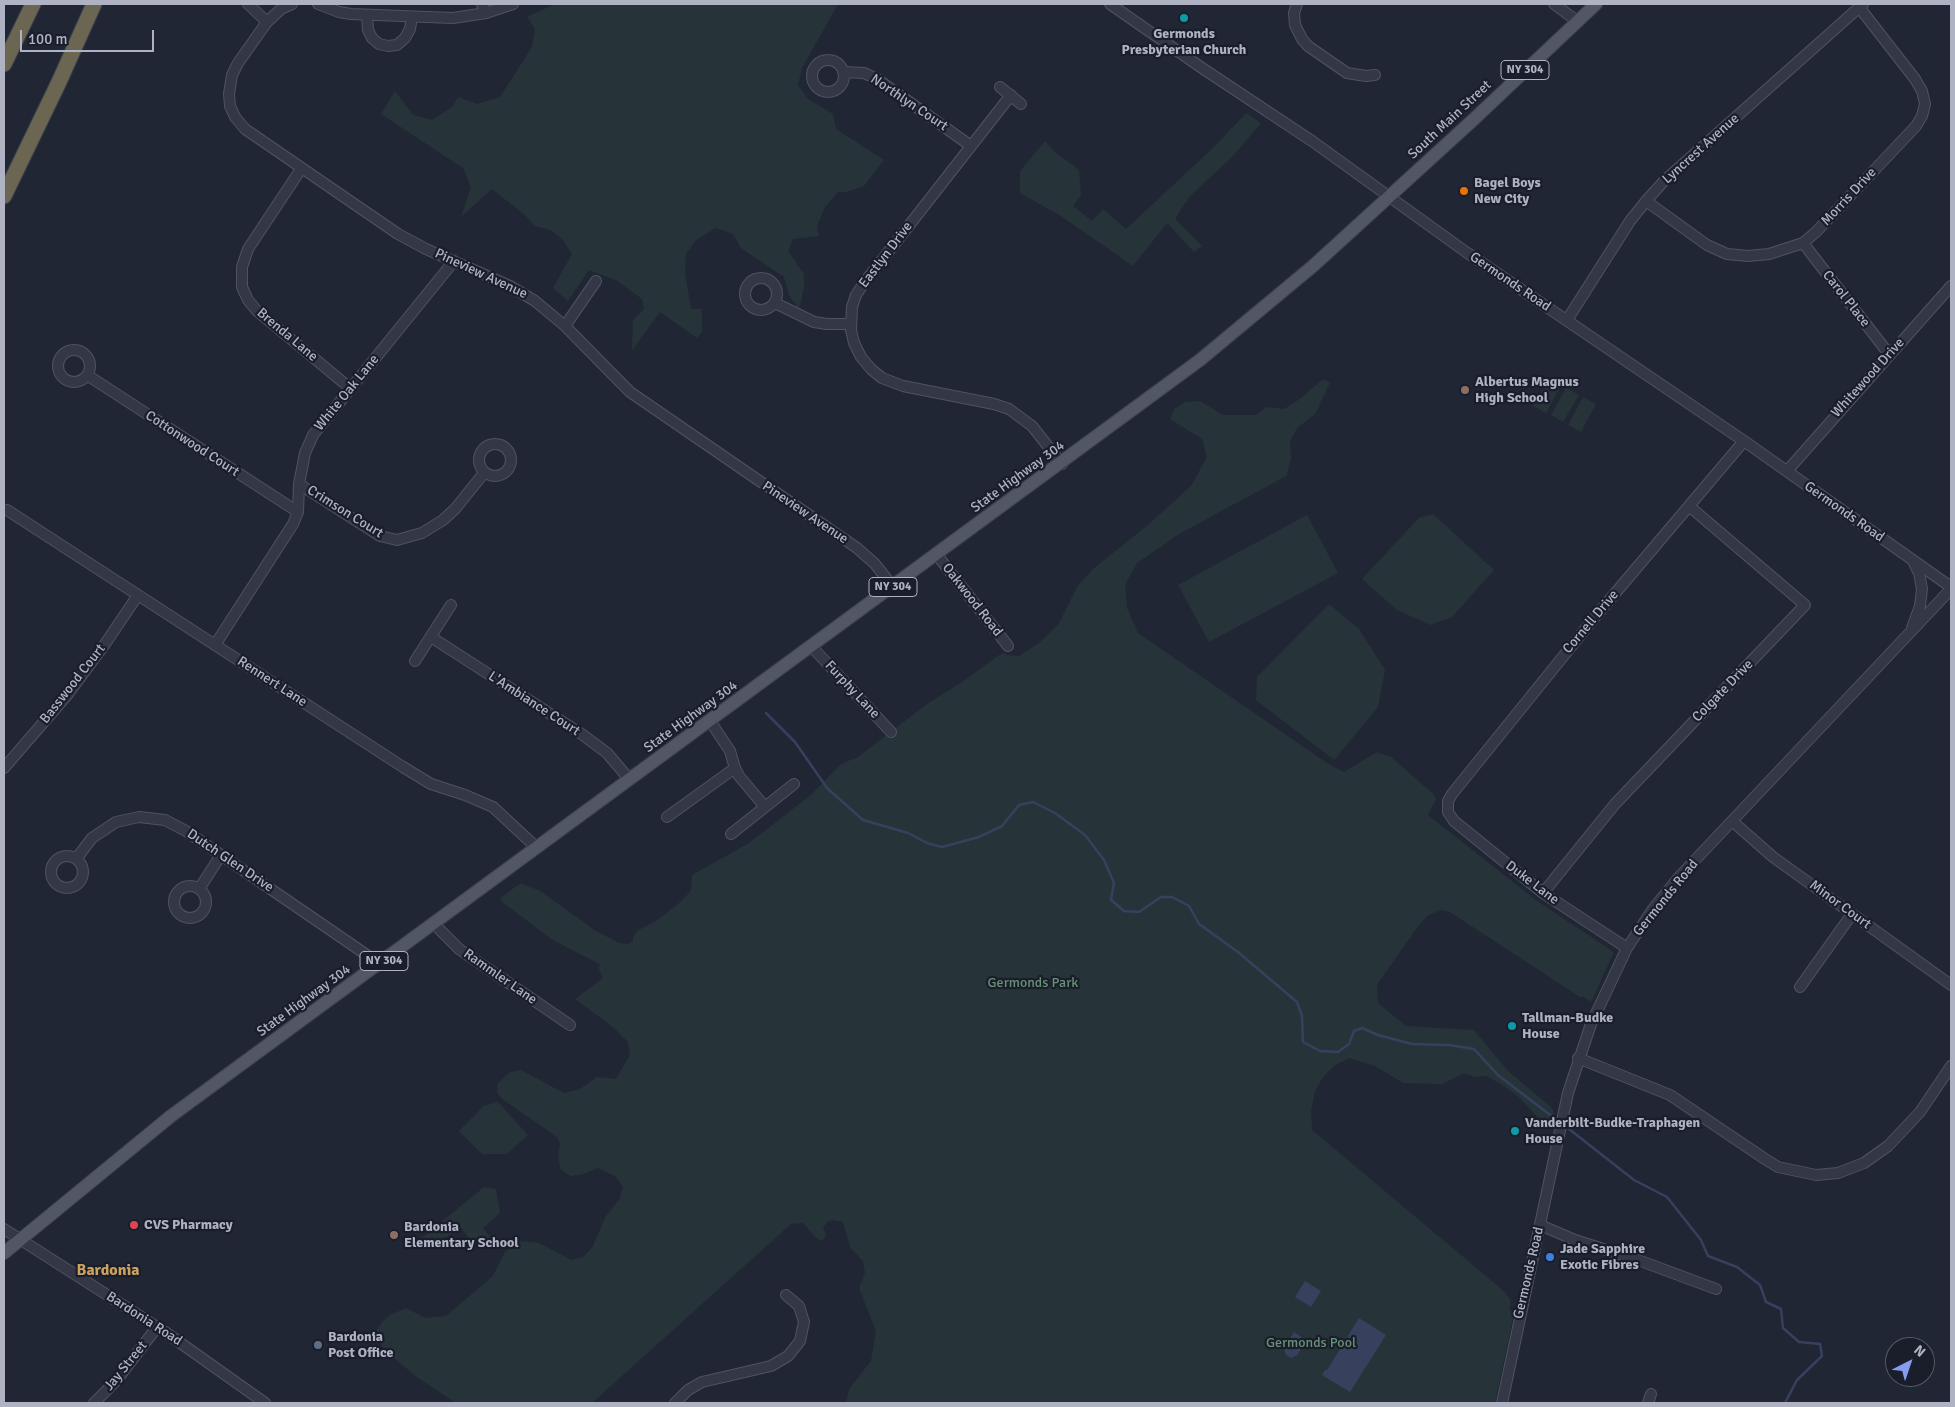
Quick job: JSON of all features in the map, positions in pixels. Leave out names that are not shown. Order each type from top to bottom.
[{"type":"highway","points":[[4,64],[33,4]]},
{"type":"highway","points":[[4,196],[94,4]]},
{"type":"main road","name":"South Main Street","points":[[1389,196],[1596,4]]},
{"type":"main road","name":"State Highway 304","points":[[4,1253],[165,1121],[1174,380],[1288,289],[1389,196]]},
{"type":"street","points":[[248,4],[267,22]]},
{"type":"street","name":"Pineview Avenue","points":[[292,4],[281,9],[267,22],[234,69],[229,88],[230,106],[235,117],[249,133],[391,230],[419,245],[519,290],[535,301],[565,326],[638,398],[856,548],[875,564],[893,587]]},
{"type":"street","points":[[318,4],[339,12],[367,15],[453,18],[484,9],[513,4]]},
{"type":"street","name":"Germonds Road","points":[[1110,4],[1312,141],[1499,275],[1744,441],[1951,588],[1673,884],[1627,948],[1599,1004],[1578,1058],[1565,1105],[1502,1403]]},
{"type":"street","points":[[1297,4],[1294,13],[1295,25],[1308,46],[1347,72],[1366,76],[1375,75]]},
{"type":"street","points":[[1554,4],[1578,21]]},
{"type":"street","name":"Lyncrest Avenue","points":[[1567,320],[1630,221],[1646,201],[1664,182],[1861,6]]},
{"type":"street","name":"Morris Drive","points":[[1646,201],[1707,244],[1727,254],[1748,256],[1769,254],[1803,244],[1916,126],[1922,116],[1925,104],[1922,91],[1915,79],[1861,6]]},
{"type":"street","points":[[367,15],[368,30],[372,38],[379,44],[388,46],[397,45],[405,38],[410,30],[412,17]]},
{"type":"street","name":"Northlyn Court","points":[[843,72],[864,73],[877,79],[971,146]]},
{"type":"street","points":[[1000,87],[1021,104]]},
{"type":"street","name":"Eastlyn Drive","points":[[1011,96],[860,290],[852,307],[851,324],[854,343],[861,357],[871,370],[882,378],[904,386],[994,404],[1009,409],[1032,426],[1062,464]]},
{"type":"street","name":"Brenda Lane","points":[[302,169],[248,249],[242,267],[242,287],[248,300],[257,311],[350,388]]},
{"type":"street","name":"Carol Place","points":[[1803,244],[1889,354]]},
{"type":"street","name":"White Oak Lane","points":[[216,646],[286,538],[298,512],[299,484],[305,453],[313,435],[454,261]]},
{"type":"street","points":[[565,326],[596,280]]},
{"type":"street","name":"Whitewood Drive","points":[[1787,471],[1951,286]]},
{"type":"street","points":[[775,303],[814,322],[851,324]]},
{"type":"street","name":"Cottonwood Court","points":[[87,375],[298,512]]},
{"type":"street","name":"Cornell Drive","points":[[1447,808],[1452,794],[1595,617],[1744,441]]},
{"type":"street","name":"Crimson Court","points":[[299,484],[380,536],[397,540],[422,533],[443,520],[455,509],[484,472]]},
{"type":"street","name":"Colgate Drive","points":[[1543,893],[1615,804],[1805,605],[1689,506]]},
{"type":"street","name":"Rennert Lane","points":[[7,510],[431,784],[465,795],[493,807],[537,848]]},
{"type":"street","name":"Oakwood Road","points":[[937,555],[1008,646]]},
{"type":"street","name":"Germonds Road","points":[[1908,635],[1918,613],[1922,595],[1919,573],[1911,558]]},
{"type":"street","name":"Basswood Court","points":[[4,768],[68,694],[138,595]]},
{"type":"street","points":[[415,660],[451,605]]},
{"type":"street","name":"L'Ambiance Court","points":[[431,636],[583,735],[606,753],[630,780]]},
{"type":"street","name":"Furphy Lane","points":[[812,647],[891,732]]},
{"type":"street","points":[[710,722],[730,751],[734,768],[765,807]]},
{"type":"street","points":[[667,817],[734,768]]},
{"type":"street","points":[[731,834],[794,784]]},
{"type":"street","name":"Duke Lane","points":[[1447,808],[1449,816],[1454,822],[1543,893],[1627,948]]},
{"type":"street","name":"Dutch Glen Drive","points":[[76,859],[87,844],[103,829],[116,822],[139,817],[156,818],[172,823],[380,964]]},
{"type":"street","name":"Minor Court","points":[[1732,821],[1773,857],[1951,985]]},
{"type":"street","points":[[199,889],[221,855]]},
{"type":"street","points":[[1800,987],[1852,914]]},
{"type":"street","name":"Rammler Lane","points":[[434,924],[459,949],[570,1025]]},
{"type":"street","points":[[1578,1058],[1670,1096],[1778,1167],[1816,1175],[1838,1173],[1864,1163],[1888,1146],[1920,1112],[1951,1066]]},
{"type":"street","points":[[1540,1225],[1575,1240],[1638,1260],[1716,1289]]},
{"type":"street","name":"Bardonia Road","points":[[4,1229],[157,1326],[265,1403]]},
{"type":"street","points":[[676,1403],[688,1390],[702,1382],[771,1366],[788,1356],[800,1341],[804,1322],[799,1306],[786,1295]]},
{"type":"street","name":"Jay Street","points":[[94,1403],[116,1381],[157,1326]]},
{"type":"green space","points":[[555,4],[838,4],[802,68],[798,85],[808,99],[833,114],[836,129],[884,160],[864,186],[847,192],[838,192],[825,207],[817,226],[819,236],[793,239],[788,251],[804,274],[804,287],[799,310],[789,295],[784,277],[741,248],[733,234],[716,228],[696,240],[686,254],[685,272],[691,309],[702,309],[702,332],[697,338],[660,312],[632,350],[633,320],[644,309],[642,299],[616,280],[589,270],[568,301],[553,288],[572,254],[563,240],[551,230],[535,226],[525,215],[492,189],[461,217],[471,187],[463,168],[381,114],[395,91],[413,115],[432,120],[452,107],[458,97],[477,104],[500,97],[532,47],[535,29],[527,17]]},
{"type":"green space","points":[[1246,113],[1261,123],[1232,157],[1189,197],[1175,219],[1202,246],[1194,252],[1167,223],[1133,266],[1061,216],[1020,193],[1020,171],[1045,141],[1055,152],[1079,170],[1081,195],[1073,206],[1092,221],[1103,209],[1126,229],[1215,146]]},
{"type":"green space","points":[[1549,378],[1561,385],[1546,413],[1533,406]]},
{"type":"green space","name":"Germonds Park","points":[[1323,379],[1330,383],[1315,414],[1297,428],[1290,441],[1291,459],[1286,476],[1179,534],[1137,563],[1125,585],[1127,608],[1138,633],[1327,763],[1344,772],[1377,752],[1391,757],[1433,794],[1436,799],[1428,815],[1537,901],[1614,952],[1591,1002],[1584,997],[1580,997],[1450,912],[1441,910],[1428,915],[1418,926],[1377,985],[1378,1003],[1406,1026],[1474,1030],[1508,1071],[1552,1108],[1554,1114],[1551,1123],[1542,1122],[1519,1097],[1501,1084],[1486,1076],[1475,1077],[1464,1073],[1442,1084],[1403,1083],[1375,1066],[1349,1058],[1335,1065],[1323,1077],[1315,1091],[1311,1111],[1312,1130],[1505,1292],[1511,1301],[1509,1309],[1514,1313],[1495,1403],[846,1403],[849,1389],[871,1361],[876,1331],[859,1288],[865,1273],[863,1261],[850,1247],[843,1222],[833,1220],[827,1222],[823,1228],[826,1235],[822,1241],[816,1238],[803,1223],[791,1224],[592,1403],[456,1403],[417,1377],[383,1349],[377,1330],[390,1315],[406,1308],[425,1318],[446,1316],[493,1276],[505,1252],[520,1241],[539,1243],[572,1260],[583,1257],[592,1248],[606,1216],[620,1198],[623,1187],[615,1176],[598,1168],[584,1174],[571,1176],[561,1170],[558,1157],[560,1144],[557,1137],[505,1101],[497,1093],[498,1083],[510,1072],[521,1070],[564,1093],[580,1089],[597,1077],[616,1079],[630,1055],[628,1042],[613,1027],[575,999],[603,978],[598,967],[601,965],[551,939],[500,900],[503,896],[521,883],[540,891],[596,931],[619,943],[628,944],[633,941],[637,931],[656,921],[677,905],[691,891],[692,875],[749,843],[811,795],[841,764],[858,757],[927,704],[965,680],[999,655],[1005,653],[1007,655],[1019,656],[1039,643],[1058,625],[1077,587],[1093,569],[1149,524],[1191,486],[1207,457],[1202,439],[1170,419],[1174,409],[1185,402],[1200,401],[1223,415],[1255,415],[1267,407],[1284,409],[1300,399]]},
{"type":"green space","points":[[1566,388],[1579,395],[1563,422],[1551,415]]},
{"type":"green space","points":[[1583,397],[1596,404],[1581,432],[1568,425]]},
{"type":"green space","points":[[1433,514],[1494,570],[1452,617],[1430,625],[1397,610],[1362,579],[1419,518]]},
{"type":"green space","points":[[1307,515],[1338,573],[1209,642],[1178,585]]},
{"type":"green space","points":[[1329,604],[1359,629],[1385,670],[1378,707],[1334,760],[1256,700],[1257,677]]},
{"type":"green space","points":[[498,1102],[528,1135],[507,1154],[482,1154],[459,1131],[484,1106]]},
{"type":"green space","points":[[484,1187],[496,1189],[500,1213],[483,1228],[490,1237],[478,1248],[460,1227],[431,1249],[422,1238]]},
{"type":"water","points":[[1305,1281],[1321,1291],[1311,1307],[1295,1297]]},
{"type":"water","points":[[1359,1318],[1386,1335],[1350,1392],[1322,1375]]},
{"type":"water","points":[[1294,1332],[1307,1341],[1297,1355],[1291,1358],[1286,1355],[1284,1349]]},
{"type":"waterway","points":[[766,713],[795,742],[827,788],[863,820],[908,833],[927,843],[942,847],[979,837],[1002,826],[1019,805],[1033,802],[1055,813],[1085,835],[1104,860],[1114,883],[1111,900],[1124,911],[1139,912],[1161,897],[1172,897],[1189,906],[1199,924],[1238,952],[1297,1002],[1302,1016],[1303,1042],[1320,1051],[1338,1052],[1349,1044],[1354,1031],[1362,1028],[1378,1035],[1412,1044],[1449,1045],[1474,1049],[1498,1075],[1554,1118]]},
{"type":"waterway","points":[[1569,1129],[1634,1180],[1667,1197],[1701,1240],[1708,1256],[1737,1267],[1760,1285],[1766,1302],[1781,1309],[1783,1328],[1799,1342],[1820,1344],[1822,1356],[1797,1380],[1785,1403]]},
{"type":"place","name":"Germonds Presbyterian Church","points":[[1184,18]]},
{"type":"place","name":"Bagel Boys New City","points":[[1464,191]]},
{"type":"place","name":"Albertus Magnus High School","points":[[1465,390]]},
{"type":"place","name":"Tallman-Budke House","points":[[1512,1026]]},
{"type":"place","name":"Vanderbilt-Budke-Traphagen House","points":[[1515,1131]]},
{"type":"place","name":"CVS Pharmacy","points":[[134,1225]]},
{"type":"place","name":"Bardonia Elementary School","points":[[394,1235]]},
{"type":"place","name":"Jade Sapphire Exotic Fibres","points":[[1550,1257]]},
{"type":"place","name":"Bardonia Post Office","points":[[318,1345]]},
{"type":"district","name":"Bardonia","points":[[108,1271]]},
{"type":"park label","name":"Germonds Pool","points":[[1311,1343]]}]
